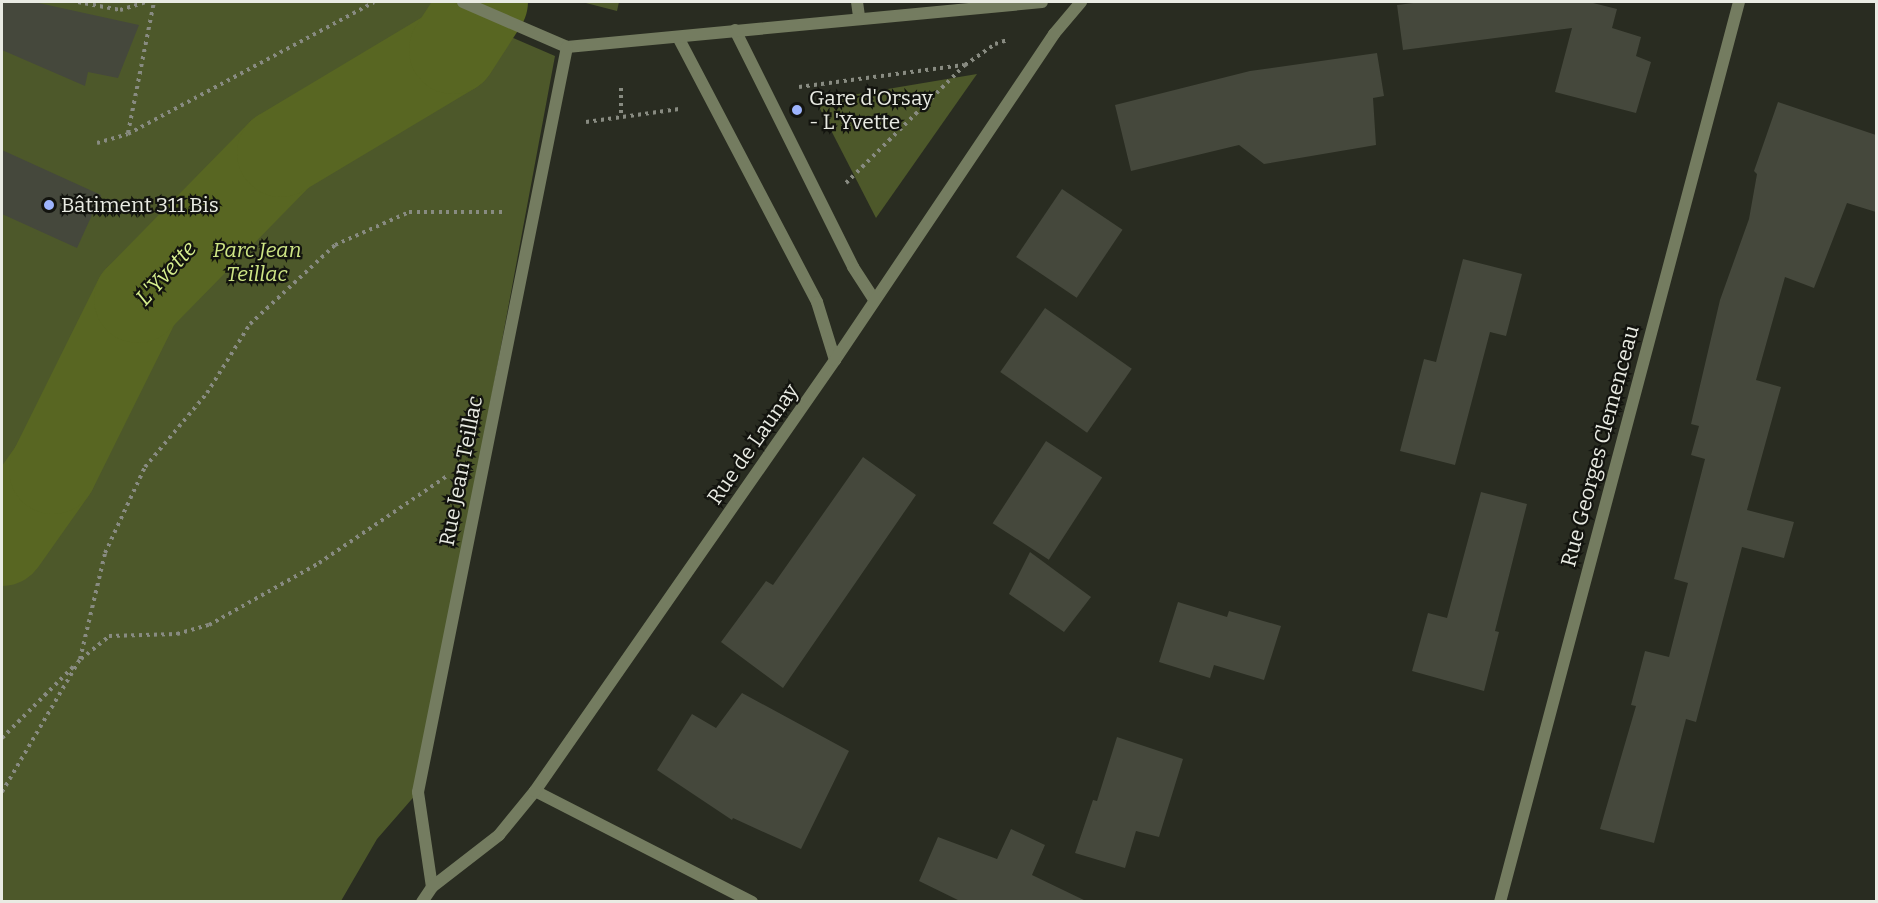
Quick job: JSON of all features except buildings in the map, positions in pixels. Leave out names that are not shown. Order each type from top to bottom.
[{"type":"street","points":[[463,2],[567,47],[679,39],[735,30],[859,17],[1042,2]]},
{"type":"street","points":[[857,2],[859,17]]},
{"type":"street","name":"Rue de Launay","points":[[432,887],[499,835],[535,791],[835,360],[1054,34],[1081,2]]},
{"type":"street","name":"Rue Georges Clemenceau","points":[[1500,902],[1739,2]]},
{"type":"street","points":[[735,30],[853,267],[874,299]]},
{"type":"street","points":[[679,39],[818,302],[835,360]]},
{"type":"street","name":"Rue Jean Teillac","points":[[432,887],[418,792],[567,47]]},
{"type":"street","points":[[535,791],[752,902]]},
{"type":"street","points":[[422,902],[432,887]]},
{"type":"path","points":[[78,2],[120,10],[146,2]]},
{"type":"path","points":[[128,134],[154,2]]},
{"type":"path","points":[[97,143],[128,134],[374,2]]},
{"type":"path","points":[[837,192],[965,65],[995,44],[1010,39]]},
{"type":"path","points":[[808,85],[965,65]]},
{"type":"path","points":[[621,88],[621,117]]},
{"type":"path","points":[[581,122],[685,108]]},
{"type":"path","points":[[2,792],[80,659],[105,553],[145,467],[207,393],[250,324],[335,245],[409,212],[484,209],[513,213]]},
{"type":"path","points":[[2,738],[80,659],[109,636],[177,634],[209,625],[319,564],[450,474]]},
{"type":"green space","name":"Parc Jean Teillac","points":[[2,2],[429,2],[555,56],[418,792],[377,839],[341,901],[2,902]]},
{"type":"green space","points":[[582,2],[619,2],[617,11]]},
{"type":"green space","points":[[977,74],[876,218],[816,101]]},
{"type":"waterway","name":"L'Yvette","points":[[2,542],[53,470],[138,299],[281,153],[453,50],[484,2]]},
{"type":"place","name":"Gare d'Orsay - L'Yvette","points":[[797,110]]},
{"type":"place","name":"Bâtiment 311 Bis","points":[[49,205]]}]
